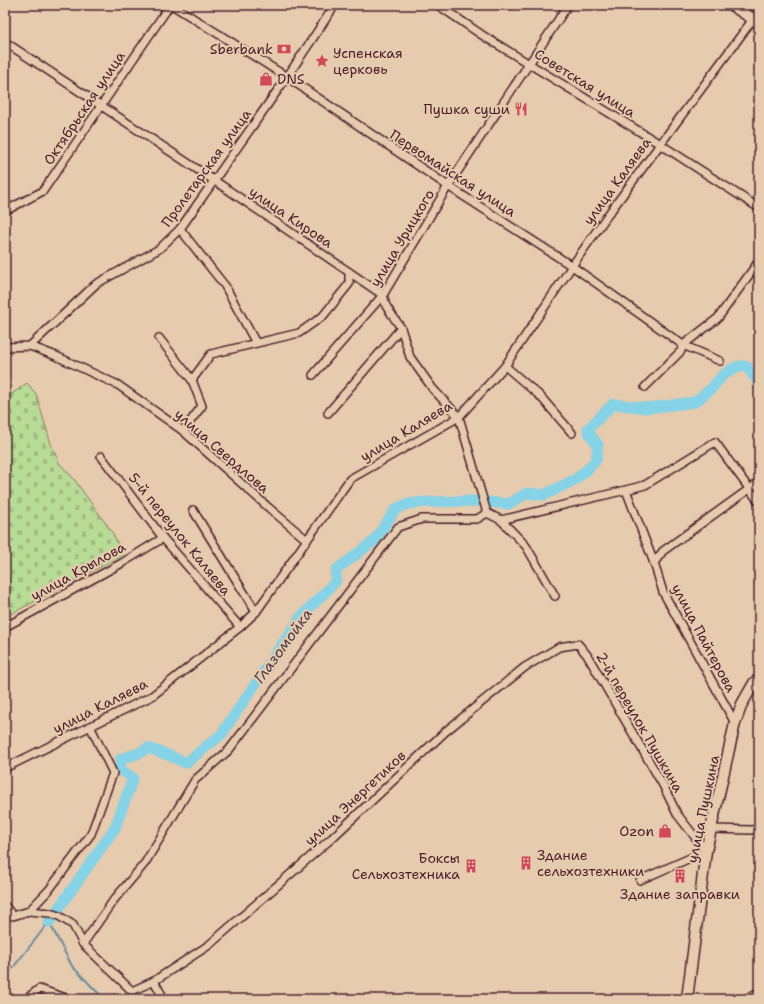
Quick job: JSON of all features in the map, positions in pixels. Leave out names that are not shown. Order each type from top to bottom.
[{"type":"main road","points":[[730,5],[757,18]]},
{"type":"main road","name":"улица Пушкина","points":[[688,999],[706,851],[711,828],[735,723],[742,704],[754,683],[759,679]]},
{"type":"street","name":"Первомайская улица","points":[[171,5],[287,77],[448,186],[572,266],[683,345],[720,361]]},
{"type":"street","name":"Октябрьская улица","points":[[5,210],[43,191],[171,5]]},
{"type":"street","name":"Пролетарская улица","points":[[30,346],[96,284],[159,249],[180,229],[287,77],[334,5]]},
{"type":"street","name":"Советская улица","points":[[438,5],[482,35],[660,144],[759,208]]},
{"type":"street","name":"улица Урицкого","points":[[313,375],[383,295],[448,186],[568,5]]},
{"type":"street","name":"улица Каляева","points":[[5,768],[152,696],[240,627],[256,612],[350,479],[459,417],[505,366],[572,266],[660,144],[757,18]]},
{"type":"street","name":"улица Кирова","points":[[5,42],[215,181],[383,295]]},
{"type":"street","points":[[180,229],[225,286],[256,343]]},
{"type":"street","points":[[645,387],[681,351],[683,345],[718,318],[759,261]]},
{"type":"street","points":[[192,380],[211,354],[299,333],[323,316],[349,284],[349,272]]},
{"type":"street","points":[[383,295],[386,306],[401,328],[410,357],[433,390],[459,417],[487,513],[501,520],[526,546],[554,596]]},
{"type":"street","points":[[328,413],[401,328]]},
{"type":"street","points":[[159,338],[192,380],[202,406],[183,431]]},
{"type":"street","name":"улица Свердлова","points":[[5,347],[30,346],[56,356],[118,385],[183,431],[307,540]]},
{"type":"street","points":[[505,366],[540,396],[572,433]]},
{"type":"street","points":[[501,520],[646,485],[715,442],[759,502]]},
{"type":"street","name":"5-й переулок Каляева","points":[[101,456],[163,538],[240,627]]},
{"type":"street","points":[[654,563],[663,551],[750,490],[759,482]]},
{"type":"street","name":"улица Пайтерова","points":[[626,490],[654,563],[663,592],[735,723]]},
{"type":"street","points":[[193,510],[256,612]]},
{"type":"street","points":[[5,906],[13,916],[29,911],[50,913],[59,916],[73,926],[83,944],[112,901],[145,863],[195,780],[229,750],[398,527],[422,519],[477,519],[487,513]]},
{"type":"street","name":"улица Крылова","points":[[5,627],[122,563],[163,538]]},
{"type":"street","name":"улица Энергетиков","points":[[83,944],[132,991],[154,981],[209,945],[332,838],[446,731],[524,668],[559,647],[578,644]]},
{"type":"street","name":"2-й переулок Пушкина","points":[[578,644],[587,655],[663,785],[677,814],[706,851]]},
{"type":"street","points":[[29,911],[49,890],[91,834],[113,773],[90,726]]},
{"type":"street","points":[[711,828],[752,830],[759,828]]},
{"type":"street","points":[[640,880],[706,851]]},
{"type":"street","points":[[154,981],[164,999]]},
{"type":"street","points":[[26,999],[39,989],[69,999]]},
{"type":"street","points":[[745,999],[759,992]]},
{"type":"green space","points":[[27,383],[36,394],[51,444],[59,463],[73,478],[112,532],[123,555],[5,617],[5,399]]},
{"type":"waterway","name":"Глазомойка","points":[[49,922],[115,828],[133,778],[120,769],[121,759],[139,753],[148,748],[186,763],[222,734],[300,618],[336,581],[336,570],[374,541],[396,509],[407,504],[427,502],[478,501],[509,504],[527,493],[544,495],[576,479],[596,460],[598,445],[589,433],[588,429],[613,404],[648,408],[695,402],[711,389],[723,375],[736,367],[742,366],[747,367],[759,383]]},
{"type":"waterway","name":"Глазомойка","points":[[5,978],[49,922],[72,966],[104,999]]},
{"type":"place","name":"Sberbank","points":[[284,49]]},
{"type":"place","name":"Успенская церковь","points":[[322,61]]},
{"type":"place","name":"DNS","points":[[266,79]]},
{"type":"place","name":"Пушка суши","points":[[521,109]]},
{"type":"place","name":"Ozon","points":[[665,831]]},
{"type":"place","name":"Здание сельхозтехники","points":[[526,863]]},
{"type":"place","name":"Боксы Сельхозтехника","points":[[471,866]]},
{"type":"place","name":"Здание заправки","points":[[680,876]]}]
